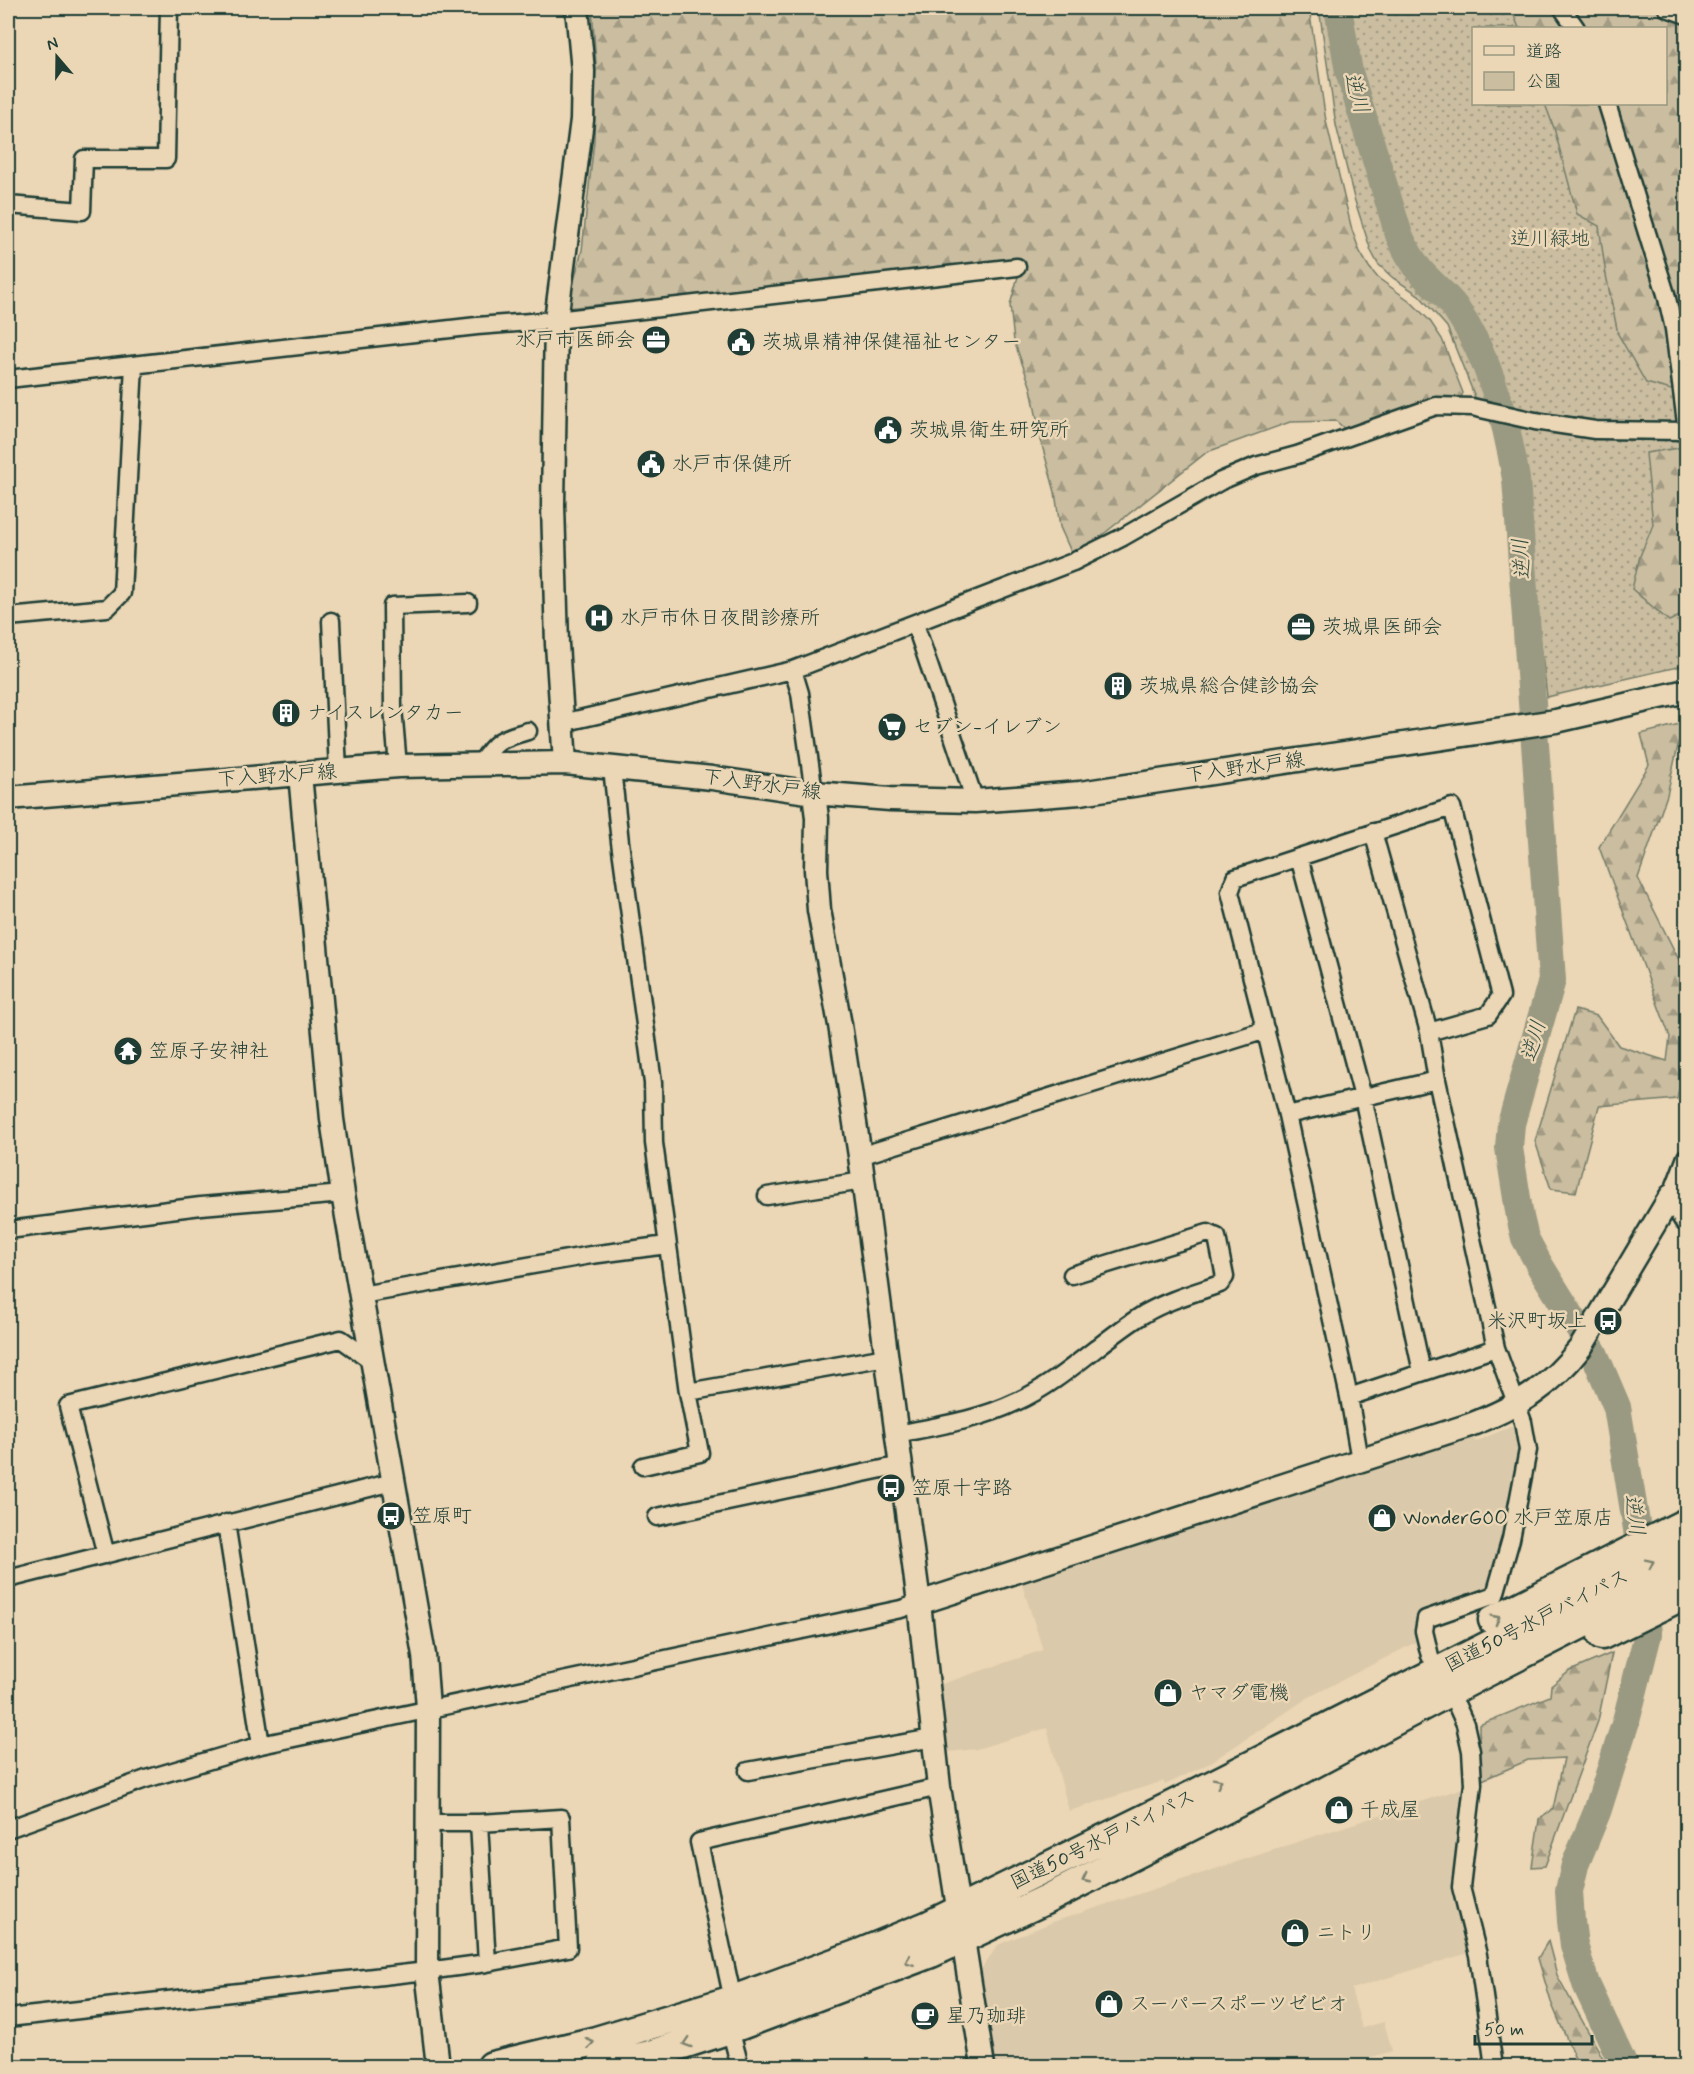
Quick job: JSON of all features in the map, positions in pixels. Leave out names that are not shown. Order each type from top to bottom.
[{"type":"highway","points":[[1275,1768],[1325,1769],[1457,1706],[1619,1592],[1686,1523]]},
{"type":"highway","name":"国道50号水戸バイパス","points":[[602,2067],[646,2056],[730,2029],[931,1953],[961,1924],[1090,1844],[1275,1768],[1619,1592],[1686,1546]]},
{"type":"highway","name":"国道50号水戸バイパス","points":[[1619,1592],[1686,1570]]},
{"type":"highway","points":[[1275,1768],[1310,1724],[1495,1619],[1619,1592],[1686,1594]]},
{"type":"highway","name":"国道50号水戸バイパス","points":[[492,2067],[625,2033],[733,2000],[856,1955],[961,1924]]},
{"type":"street","points":[[8,205],[82,211],[84,159],[166,159],[169,8]]},
{"type":"street","points":[[565,764],[557,645],[553,505],[556,320],[582,120],[583,71],[578,8]]},
{"type":"street","points":[[1562,8],[1575,27]]},
{"type":"street","points":[[1667,8],[1686,15]]},
{"type":"street","points":[[1607,105],[1666,294],[1674,329],[1686,423]]},
{"type":"street","points":[[8,379],[477,326],[556,320],[1017,267]]},
{"type":"street","points":[[8,617],[107,608],[122,592],[134,365]]},
{"type":"street","points":[[562,723],[793,670],[1073,562],[1123,537],[1221,481],[1256,466],[1297,455],[1436,406],[1472,407],[1595,430],[1686,431]]},
{"type":"street","points":[[398,766],[393,708],[392,606],[468,603]]},
{"type":"street","points":[[331,621],[338,771]]},
{"type":"street","points":[[915,624],[975,801]]},
{"type":"street","points":[[793,670],[800,693],[817,818],[816,870],[819,910],[860,1156],[919,1603],[939,1787],[983,2067]]},
{"type":"street","name":"下入野水戸線","points":[[8,798],[398,766],[565,764],[712,778],[814,793],[890,799],[975,801],[1080,793],[1513,728],[1556,721],[1686,691]]},
{"type":"street","points":[[480,764],[491,748],[502,738],[528,731]]},
{"type":"street","points":[[612,768],[653,1083],[654,1143],[667,1245],[688,1392],[700,1453],[643,1467]]},
{"type":"street","points":[[300,774],[332,1119],[343,1194],[424,1655],[428,1708],[427,1971],[438,2067]]},
{"type":"street","points":[[1360,1460],[1349,1397],[1287,1115],[1230,891],[1235,878],[1452,807],[1501,996],[1488,1016],[1429,1032]]},
{"type":"street","points":[[1372,832],[1429,1032],[1437,1080],[1496,1348],[1518,1404],[1528,1450],[1511,1539],[1495,1595],[1426,1619],[1424,1631],[1430,1656]]},
{"type":"street","points":[[1299,857],[1363,1097],[1422,1372]]},
{"type":"street","points":[[860,1156],[1266,1030]]},
{"type":"street","points":[[1287,1115],[1437,1080]]},
{"type":"street","points":[[8,1829],[165,1773],[261,1745],[902,1609],[1470,1425],[1518,1404],[1536,1393],[1571,1360],[1599,1318],[1671,1196],[1686,1157]]},
{"type":"street","points":[[766,1196],[863,1181]]},
{"type":"street","points":[[8,1230],[201,1206],[343,1194]]},
{"type":"street","points":[[1671,1196],[1686,1220]]},
{"type":"street","points":[[897,1434],[949,1424],[1015,1403],[1039,1390],[1143,1315],[1165,1303],[1220,1284],[1226,1277],[1217,1238],[1209,1233],[1072,1275]]},
{"type":"street","points":[[361,1295],[591,1255],[667,1245]]},
{"type":"street","points":[[106,1555],[68,1406],[341,1339],[372,1361]]},
{"type":"street","points":[[1349,1397],[1496,1348]]},
{"type":"street","points":[[688,1392],[886,1357]]},
{"type":"street","points":[[657,1517],[901,1465]]},
{"type":"street","points":[[8,1579],[393,1482]]},
{"type":"street","points":[[226,1523],[261,1745]]},
{"type":"street","points":[[1457,1706],[1465,1724],[1471,1751],[1473,1784],[1461,1887],[1478,1955],[1494,2067]]},
{"type":"street","points":[[748,1771],[933,1738]]},
{"type":"street","points":[[733,2000],[699,1842],[939,1787]]},
{"type":"street","points":[[8,2018],[427,1971],[568,1948],[561,1818],[480,1823],[427,1823]]},
{"type":"street","points":[[480,1823],[487,1963]]},
{"type":"street","points":[[730,2029],[740,2067]]},
{"type":"shaded area","points":[[1515,1425],[1518,1447],[1513,1493],[1492,1590],[1457,1604],[1425,1610],[1415,1630],[1416,1642],[1309,1697],[1208,1764],[1165,1785],[1163,1781],[1069,1811],[1047,1728],[976,1749],[947,1752],[939,1685],[1043,1650],[1021,1581],[1297,1489],[1473,1437],[1475,1442]]},
{"type":"shaded area","points":[[1466,1787],[1471,1952],[1351,1989],[1362,2028],[1384,2022],[1392,2051],[1341,2066],[995,2066],[980,1971],[998,1945],[1053,1922]]},
{"type":"green space","points":[[592,8],[1309,8],[1326,121],[1352,230],[1360,252],[1378,278],[1410,301],[1430,321],[1442,339],[1463,393],[1460,399],[1347,431],[1336,421],[1290,422],[1207,452],[1096,540],[1072,554],[1060,527],[1055,492],[1042,445],[1031,388],[1014,341],[1010,305],[1022,262],[567,308],[582,250],[594,141],[596,64]]},
{"type":"green space","name":"逆川緑地","points":[[1319,8],[1663,8],[1686,46],[1680,392],[1685,447],[1678,448],[1686,511],[1686,665],[1547,697],[1514,407],[1478,399],[1477,402],[1447,327],[1419,295],[1393,278],[1378,264],[1371,251],[1354,198],[1336,125]]},
{"type":"green space","points":[[1511,8],[1686,8],[1686,613],[1669,621],[1632,589],[1640,556],[1653,525],[1646,453],[1685,447],[1679,392],[1646,383],[1618,334],[1599,226],[1577,214],[1554,128],[1545,105],[1667,105],[1667,27],[1519,27]]},
{"type":"green space","points":[[1683,723],[1667,795],[1638,878],[1686,974],[1686,1082],[1679,1089],[1677,1099],[1599,1106],[1576,1192],[1551,1189],[1535,1141],[1575,1010],[1597,1016],[1619,1046],[1667,1061],[1670,1037],[1599,847],[1649,765],[1641,734]]},
{"type":"green space","points":[[1612,1653],[1598,1721],[1545,1866],[1532,1867],[1539,1820],[1553,1809],[1564,1758],[1528,1760],[1480,1781],[1479,1725],[1550,1696],[1551,1686],[1570,1671]]},
{"type":"green space","points":[[1548,1941],[1557,1975],[1605,2062],[1605,2066],[1578,2066],[1551,2002],[1538,1958]]},
{"type":"waterway","name":"逆川","points":[[1338,8],[1349,72],[1399,235],[1419,269],[1455,307],[1478,347],[1502,411],[1516,479],[1552,980],[1511,1124],[1509,1148],[1525,1238],[1594,1353],[1617,1407],[1637,1529],[1648,1634],[1626,1721],[1597,1812],[1575,1865],[1569,1891],[1574,1945],[1586,1984],[1624,2066]]},
{"type":"place","name":"水戸市医師会","points":[[656,340]]},
{"type":"place","name":"茨城県精神保健福祉センター","points":[[741,342]]},
{"type":"place","name":"茨城県衛生研究所","points":[[888,430]]},
{"type":"place","name":"水戸市保健所","points":[[651,464]]},
{"type":"place","name":"水戸市休日夜間診療所","points":[[599,618]]},
{"type":"place","name":"茨城県医師会","points":[[1301,627]]},
{"type":"place","name":"茨城県総合健診協会","points":[[1118,686]]},
{"type":"place","name":"ナイスレンタカー","points":[[286,713]]},
{"type":"place","name":"セブン-イレブン","points":[[892,727]]},
{"type":"place","name":"笠原子安神社","points":[[128,1051]]},
{"type":"place","name":"米沢町坂上","points":[[1608,1321]]},
{"type":"place","name":"笠原十字路","points":[[891,1488]]},
{"type":"place","name":"笠原町","points":[[391,1516]]},
{"type":"place","name":"WonderGOO 水戸笠原店","points":[[1382,1518]]},
{"type":"place","name":"ヤマダ電機","points":[[1168,1693]]},
{"type":"place","name":"千成屋","points":[[1339,1810]]},
{"type":"place","name":"ニトリ","points":[[1295,1933]]},
{"type":"place","name":"スーパースポーツゼビオ","points":[[1109,2004]]},
{"type":"place","name":"星乃珈琲","points":[[925,2016]]}]
